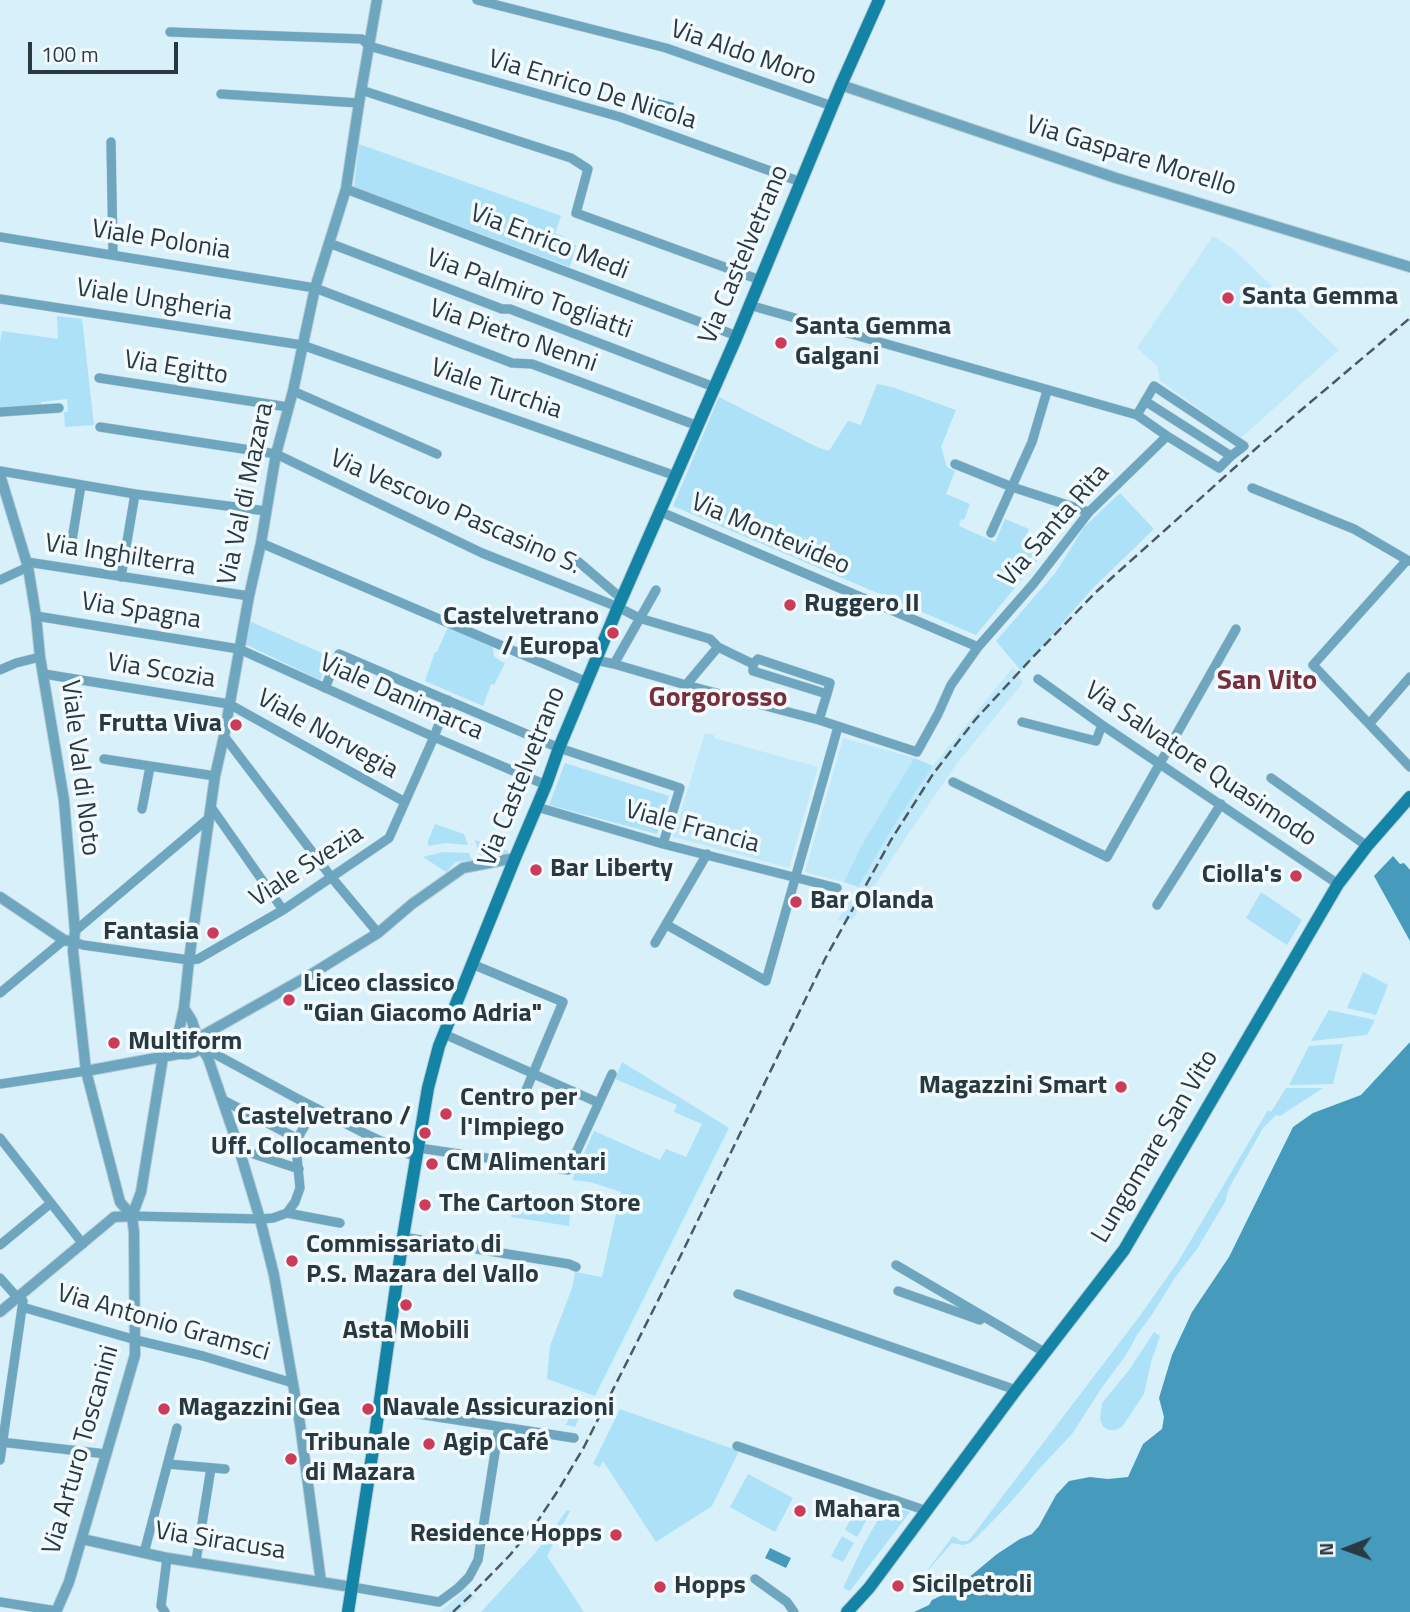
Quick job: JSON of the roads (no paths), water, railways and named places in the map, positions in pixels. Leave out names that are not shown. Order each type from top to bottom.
[{"type":"main road","name":"Via Castelvetrano","points":[[348,1612],[403,1237],[428,1088],[439,1046],[596,660],[879,0]]},
{"type":"main road","name":"Lungomare San Vito","points":[[847,1612],[869,1588],[1044,1352],[1124,1250],[1338,884],[1410,797]]},
{"type":"street","name":"Via Val di Mazara","points":[[176,1044],[185,1006],[215,776],[276,454],[293,391],[315,288],[346,189],[377,0]]},
{"type":"street","name":"Via Aldo Moro","points":[[477,0],[666,48],[832,106]]},
{"type":"street","name":"Via Enrico De Nicola","points":[[170,32],[362,39],[369,46],[620,117],[801,182]]},
{"type":"street","name":"Via Gaspare Morello","points":[[841,85],[1116,178],[1410,267]]},
{"type":"street","points":[[361,90],[572,158],[588,169],[576,213],[760,280]]},
{"type":"street","points":[[220,94],[359,103]]},
{"type":"street","points":[[111,142],[113,254]]},
{"type":"street","name":"Via Enrico Medi","points":[[346,189],[737,336]]},
{"type":"street","name":"Viale Polonia","points":[[0,237],[315,288]]},
{"type":"street","name":"Via Palmiro Togliatti","points":[[329,243],[714,387]]},
{"type":"street","name":"Via Pietro Nenni","points":[[315,288],[512,363],[532,364],[698,426]]},
{"type":"street","name":"Viale Ungheria","points":[[0,299],[303,345]]},
{"type":"street","points":[[749,305],[1137,415],[1219,468],[1244,446],[1154,386],[1137,415]]},
{"type":"street","name":"Viale Turchia","points":[[303,345],[676,476]]},
{"type":"street","name":"Via Egitto","points":[[99,378],[288,407]]},
{"type":"street","points":[[293,391],[437,454]]},
{"type":"street","points":[[991,533],[1032,442],[1047,391]]},
{"type":"street","points":[[1145,401],[1231,456]]},
{"type":"street","points":[[0,412],[60,408]]},
{"type":"street","name":"Via Vescovo Pascasino S.","points":[[100,427],[276,454],[482,554],[620,603]]},
{"type":"street","name":"Via Santa Rita","points":[[838,727],[918,752],[951,685],[978,647],[1034,583],[1089,512],[1167,436]]},
{"type":"street","points":[[955,464],[1012,487],[1089,512]]},
{"type":"street","points":[[0,473],[266,511]]},
{"type":"street","name":"Viale Val di Noto","points":[[0,473],[28,565],[64,800],[71,938],[86,1072],[120,1202],[132,1216]]},
{"type":"street","points":[[72,540],[81,485]]},
{"type":"street","points":[[1252,488],[1354,530],[1409,561],[1313,665],[1410,766]]},
{"type":"street","points":[[121,578],[135,494]]},
{"type":"street","name":"Via Montevideo","points":[[661,512],[978,647]]},
{"type":"street","points":[[261,542],[587,682]]},
{"type":"street","points":[[574,558],[639,618],[710,639],[718,648],[753,664],[753,671],[827,694],[819,720]]},
{"type":"street","points":[[0,580],[28,565]]},
{"type":"street","name":"Via Inghilterra","points":[[28,565],[249,596]]},
{"type":"street","points":[[614,664],[656,590]]},
{"type":"street","name":"Via Spagna","points":[[36,616],[239,649]]},
{"type":"street","points":[[953,782],[1107,857],[1236,629]]},
{"type":"street","points":[[687,685],[718,648]]},
{"type":"street","name":"Viale Danimarca","points":[[239,649],[546,785]]},
{"type":"street","points":[[325,688],[339,654],[559,748],[680,788],[663,844]]},
{"type":"street","points":[[0,670],[40,657]]},
{"type":"street","points":[[596,660],[838,727],[766,981],[667,925]]},
{"type":"street","name":"Via Scozia","points":[[44,674],[229,704]]},
{"type":"street","points":[[1370,723],[1410,677]]},
{"type":"street","name":"Via Salvatore Quasimodo","points":[[1038,679],[1338,884]]},
{"type":"street","name":"Viale Svezia","points":[[189,960],[198,959],[283,910],[389,838],[448,700]]},
{"type":"street","name":"Viale Norvegia","points":[[229,704],[405,802]]},
{"type":"street","points":[[1022,722],[1096,741],[1102,725]]},
{"type":"street","points":[[224,736],[332,878],[378,933]]},
{"type":"street","points":[[104,759],[215,776]]},
{"type":"street","points":[[142,809],[150,767]]},
{"type":"street","points":[[1271,779],[1367,846]]},
{"type":"street","points":[[1157,905],[1221,804]]},
{"type":"street","name":"Viale Francia","points":[[537,807],[663,844],[837,888]]},
{"type":"street","points":[[0,993],[71,938],[210,812],[283,910]]},
{"type":"street","points":[[655,943],[707,854]]},
{"type":"street","points":[[176,1044],[188,1054],[195,1052],[202,1044],[378,933],[463,867],[515,858]]},
{"type":"street","points":[[0,897],[83,945],[189,960]]},
{"type":"street","points":[[472,964],[563,1002],[524,1095]]},
{"type":"street","points":[[185,1006],[202,1044],[239,1149],[276,1286],[300,1424],[321,1581]]},
{"type":"street","points":[[0,1084],[86,1072],[163,1057],[191,1032],[202,1044],[315,1108],[364,1133],[418,1153],[568,1170],[612,1074]]},
{"type":"street","points":[[444,1034],[598,1102]]},
{"type":"street","points":[[132,1216],[141,1192],[163,1057]]},
{"type":"street","points":[[223,1100],[298,1139]]},
{"type":"street","points":[[287,1213],[300,1188],[296,1147],[298,1139],[315,1108]]},
{"type":"street","points":[[0,1138],[83,1244]]},
{"type":"street","points":[[239,1149],[299,1169]]},
{"type":"street","points":[[0,1245],[51,1203]]},
{"type":"street","points":[[0,1312],[21,1299],[114,1217],[260,1219],[287,1213],[340,1223]]},
{"type":"street","name":"Via Arturo Toscanini","points":[[56,1611],[69,1582],[135,1355],[132,1216]]},
{"type":"street","points":[[403,1237],[576,1267]]},
{"type":"street","points":[[896,1265],[1044,1352]]},
{"type":"street","points":[[0,1278],[21,1299]]},
{"type":"street","points":[[898,1292],[998,1326]]},
{"type":"street","points":[[738,1294],[1016,1390]]},
{"type":"street","points":[[0,1460],[21,1299]]},
{"type":"street","name":"Via Antonio Gramsci","points":[[21,1299],[136,1340],[204,1356],[293,1383]]},
{"type":"street","points":[[379,1408],[574,1438]]},
{"type":"street","points":[[352,1587],[439,1602],[469,1577],[478,1560],[499,1427]]},
{"type":"street","points":[[144,1553],[177,1428]]},
{"type":"street","points":[[2,1442],[106,1454]]},
{"type":"street","points":[[737,1446],[926,1511]]},
{"type":"street","points":[[168,1464],[225,1469]]},
{"type":"street","points":[[195,1561],[211,1468]]},
{"type":"street","name":"Via Siracusa","points":[[82,1539],[167,1558],[352,1587]]},
{"type":"street","points":[[165,1612],[161,1606],[167,1558]]},
{"type":"street","points":[[755,1579],[787,1602],[794,1612]]},
{"type":"street","points":[[0,1602],[56,1611]]},
{"type":"railway","points":[[453,1612],[510,1555],[537,1522],[584,1447],[825,959],[891,840],[933,774],[975,720],[1096,592],[1261,444],[1410,318]]},
{"type":"place","name":"Santa Gemma","points":[[1228,298]]},
{"type":"place","name":"Santa Gemma Galgani","points":[[781,343]]},
{"type":"place","name":"Ruggero II","points":[[790,605]]},
{"type":"place","name":"Castelvetrano / Europa","points":[[613,633]]},
{"type":"place","name":"Frutta Viva","points":[[236,725]]},
{"type":"place","name":"Bar Liberty","points":[[536,870]]},
{"type":"place","name":"Ciolla's","points":[[1296,876]]},
{"type":"place","name":"Bar Olanda","points":[[796,902]]},
{"type":"place","name":"Fantasia","points":[[213,933]]},
{"type":"place","name":"Liceo classico \"Gian Giacomo Adria\"","points":[[289,1000]]},
{"type":"place","name":"Multiform","points":[[114,1043]]},
{"type":"place","name":"Magazzini Smart","points":[[1121,1087]]},
{"type":"place","name":"Centro per l'Impiego","points":[[446,1114]]},
{"type":"place","name":"Castelvetrano / Uff. Collocamento","points":[[425,1133]]},
{"type":"place","name":"CM Alimentari","points":[[432,1164]]},
{"type":"place","name":"The Cartoon Store","points":[[425,1205]]},
{"type":"place","name":"Commissariato di P.S. Mazara del Vallo","points":[[292,1261]]},
{"type":"place","name":"Asta Mobili","points":[[406,1305]]},
{"type":"place","name":"Magazzini Gea","points":[[164,1409]]},
{"type":"place","name":"Navale Assicurazioni","points":[[368,1409]]},
{"type":"place","name":"Agip Café","points":[[429,1444]]},
{"type":"place","name":"Tribunale di Mazara","points":[[291,1459]]},
{"type":"place","name":"Mahara","points":[[800,1511]]},
{"type":"place","name":"Residence Hopps","points":[[616,1535]]},
{"type":"place","name":"Sicilpetroli","points":[[898,1586]]},
{"type":"place","name":"Hopps","points":[[660,1587]]},
{"type":"district","name":"San Vito","points":[[1267,682]]},
{"type":"district","name":"Gorgorosso","points":[[718,699]]}]
